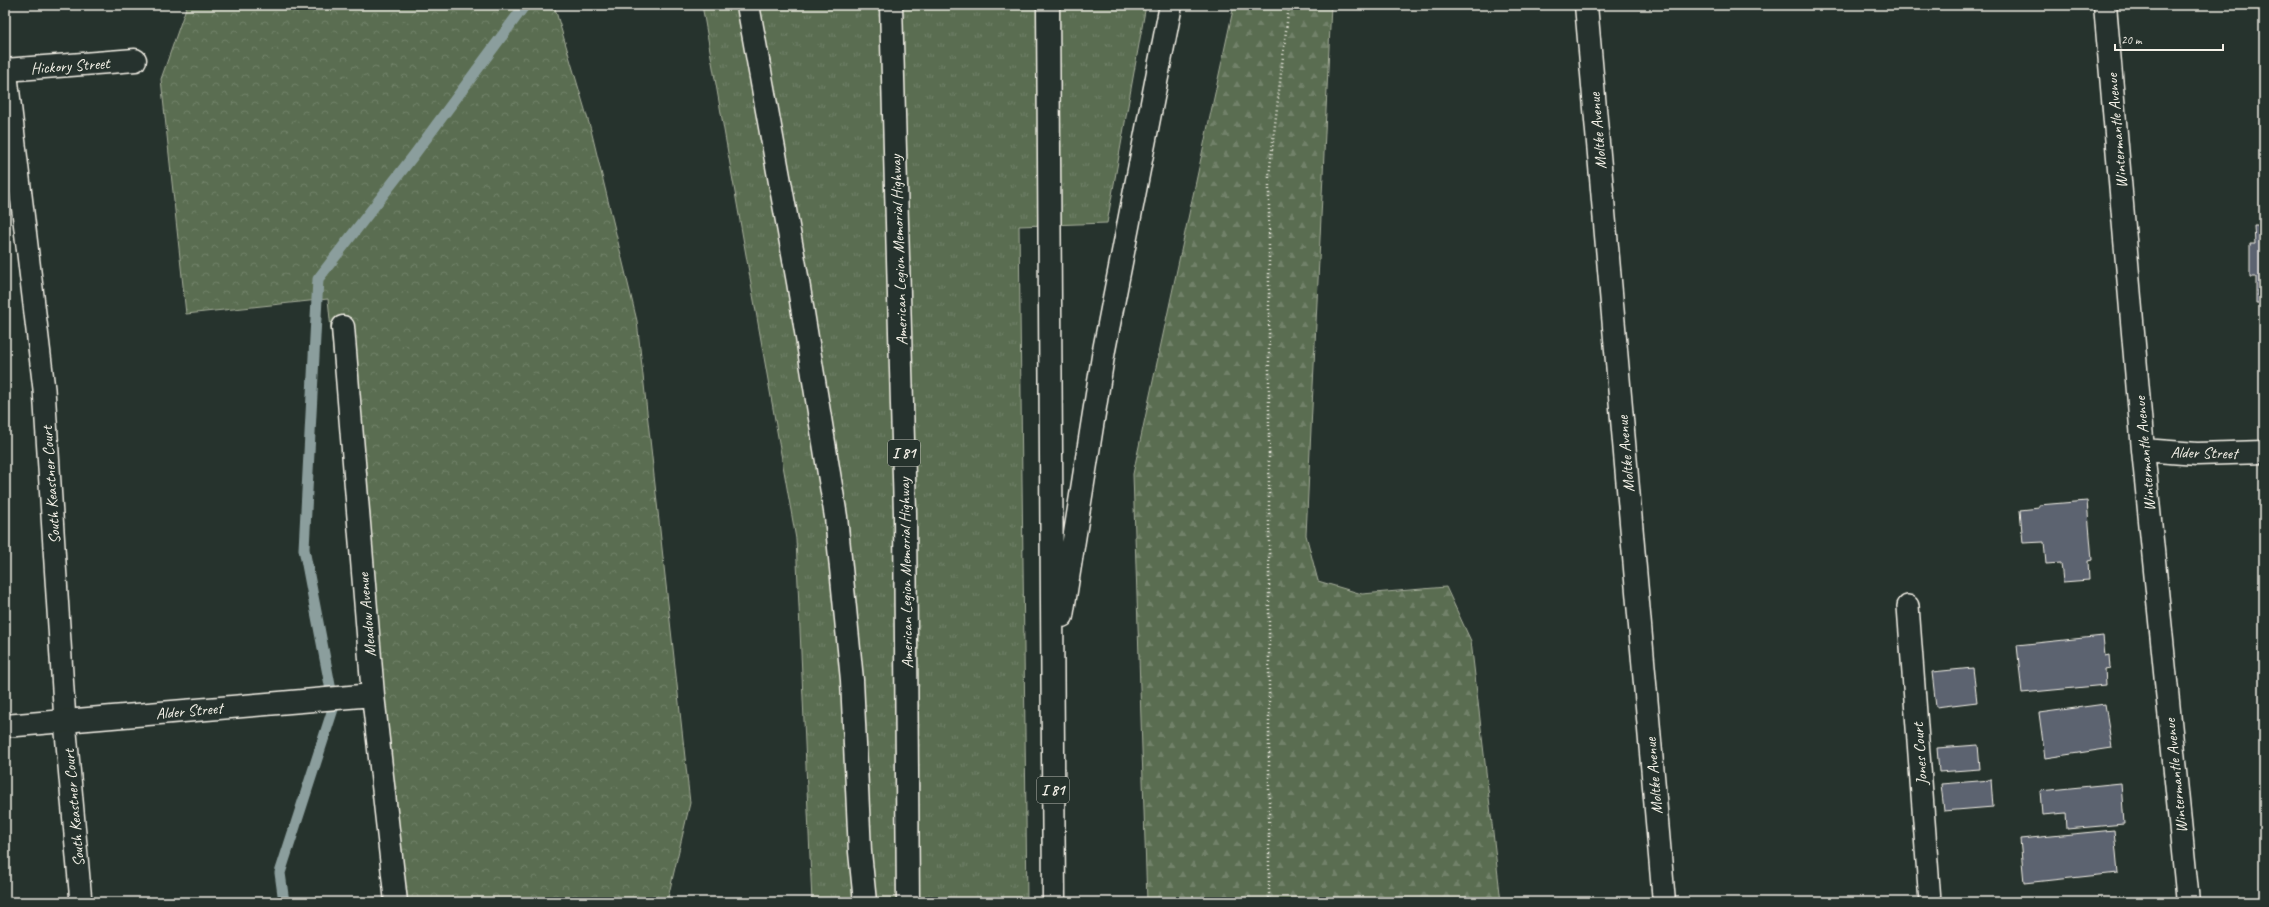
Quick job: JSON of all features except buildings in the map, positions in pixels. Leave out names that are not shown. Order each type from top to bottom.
[{"type":"main road","points":[[748,5],[798,282],[836,517],[852,680],[860,852],[865,902]]},
{"type":"main road","name":"American Legion Memorial Highway","points":[[891,5],[905,513],[908,902]]},
{"type":"main road","name":"I 81","points":[[1048,5],[1054,902]]},
{"type":"main road","points":[[1052,678],[1104,350],[1171,5]]},
{"type":"main road","name":"Moltke Avenue","points":[[1586,5],[1664,902]]},
{"type":"main road","name":"Wintermantle Avenue","points":[[2105,5],[2143,450],[2188,902]]},
{"type":"main road","name":"Hickory Street","points":[[6,70],[135,60]]},
{"type":"main road","name":"Meadow Avenue","points":[[343,327],[373,695],[396,902]]},
{"type":"main road","name":"Alder Street","points":[[2143,450],[2197,454],[2264,452]]},
{"type":"main road","name":"Alder Street","points":[[5,726],[373,695]]},
{"type":"lane","name":"South Keastner Court","points":[[6,70],[44,389],[65,721],[81,902]]},
{"type":"lane","name":"Jones Court","points":[[1908,606],[1930,902]]},
{"type":"path","points":[[1269,902],[1269,176],[1289,5]]},
{"type":"green space","points":[[187,5],[554,5],[591,130],[637,321],[690,803],[667,902],[387,902],[328,299],[186,314],[161,79]]},
{"type":"green space","points":[[702,5],[1146,5],[1107,223],[1019,226],[1027,902],[812,902],[796,539]]},
{"type":"green space","points":[[1234,5],[1331,5],[1306,535],[1318,581],[1362,594],[1446,587],[1471,641],[1501,902],[1147,902],[1133,474]]},
{"type":"waterway","points":[[284,902],[280,873],[334,706],[304,549],[318,279],[414,155],[525,5]]}]
